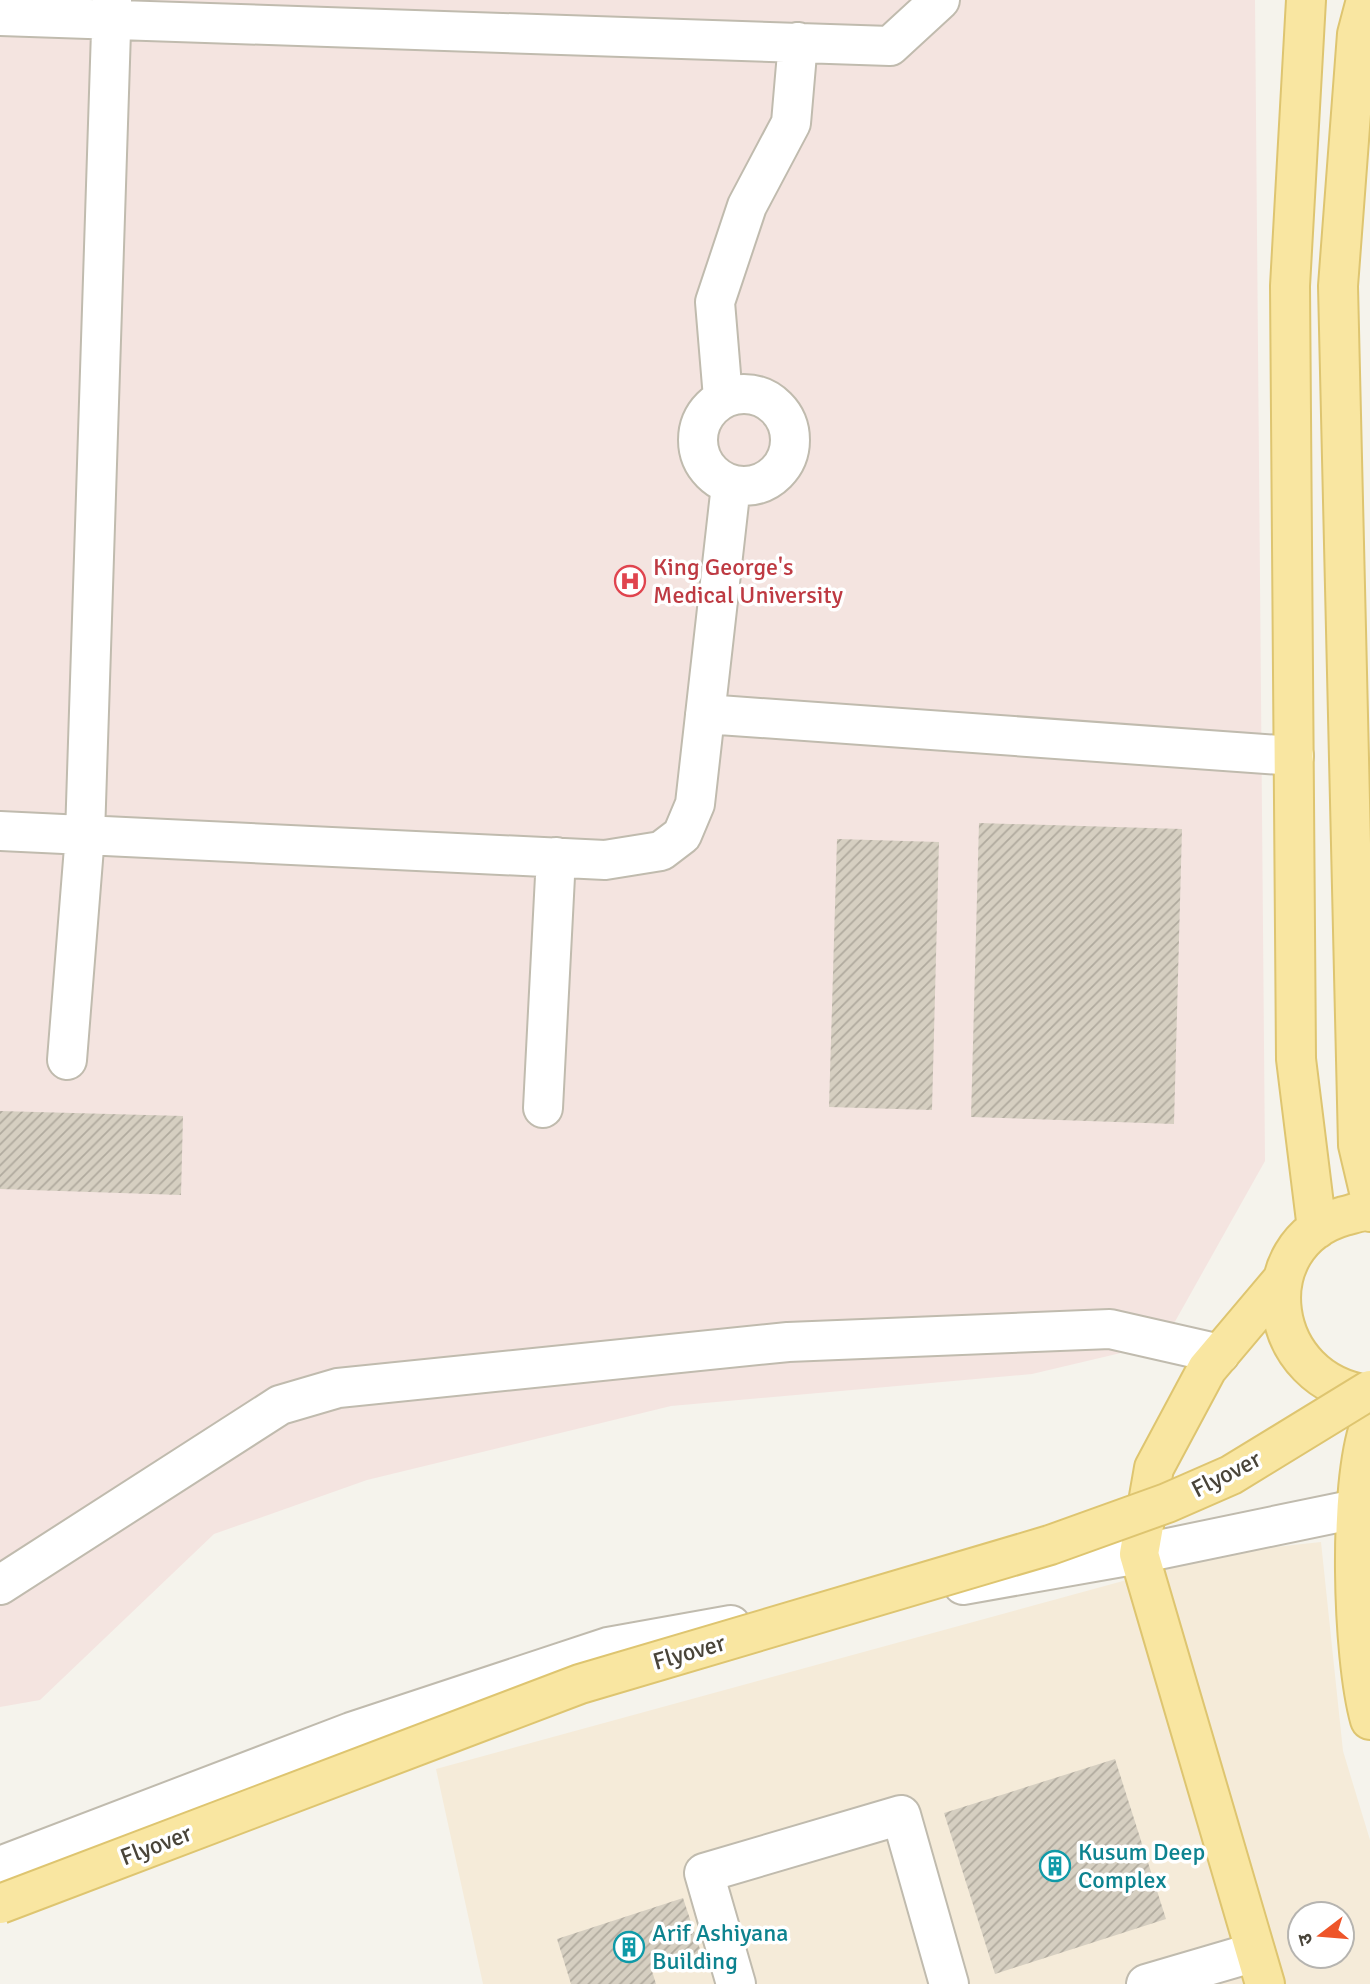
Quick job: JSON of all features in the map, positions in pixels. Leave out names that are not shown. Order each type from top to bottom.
[{"type":"main road","points":[[1306,0],[1290,286],[1296,1059],[1317,1229]]},
{"type":"main road","points":[[1366,0],[1357,34],[1338,286],[1342,448],[1360,795],[1358,1145],[1370,1196]]},
{"type":"main road","points":[[1291,452],[1342,448]]},
{"type":"main road","points":[[1260,1968],[1139,1554],[1154,1468],[1207,1369],[1283,1279],[1303,1242],[1330,1221],[1370,1212]]},
{"type":"main road","points":[[1283,1279],[1281,1310],[1288,1339],[1312,1373],[1346,1392],[1370,1392]]},
{"type":"main road","name":"Flyover","points":[[0,1904],[580,1684],[1050,1545],[1167,1503],[1231,1475],[1370,1392]]},
{"type":"main road","points":[[1370,1424],[1362,1448],[1364,1507],[1355,1553],[1363,1694],[1370,1720]]},
{"type":"street","points":[[0,16],[112,10],[890,46],[940,0]]},
{"type":"street","points":[[67,1060],[85,835],[112,10]]},
{"type":"street","points":[[723,398],[715,302],[747,206],[791,122],[798,42]]},
{"type":"street","points":[[740,393],[759,396],[774,405],[786,419],[790,437],[789,453],[779,472],[764,482],[746,487],[731,485],[713,475],[702,460],[698,440],[699,428],[709,410],[723,398],[740,393]]},
{"type":"street","points":[[0,831],[605,860],[661,851],[682,835],[695,804],[731,485]]},
{"type":"street","points":[[705,714],[1294,756]]},
{"type":"street","points":[[543,1108],[556,857]]},
{"type":"street","points":[[0,1585],[280,1405],[338,1388],[788,1342],[1110,1329],[1220,1354]]},
{"type":"street","points":[[0,1866],[351,1732],[608,1647],[1139,1554],[1364,1507]]},
{"type":"street","points":[[736,1984],[705,1873],[901,1815],[948,1984]]},
{"type":"street","points":[[1146,1984],[1260,1968]]},
{"type":"shaded area","name":"King George's Medical University","points":[[0,0],[1255,0],[1265,1161],[1163,1343],[1032,1374],[671,1406],[367,1480],[214,1534],[40,1700],[0,1707]]},
{"type":"shaded area","points":[[1321,1542],[1343,1751],[1370,1840],[1370,1984],[483,1984],[436,1769],[1229,1552]]},
{"type":"building","points":[[979,823],[1182,829],[1174,1124],[971,1117]]},
{"type":"building","points":[[837,839],[939,842],[932,1110],[829,1107]]},
{"type":"building","points":[[0,1111],[183,1116],[181,1195],[0,1189]]},
{"type":"building","name":"Kusum Deep Complex","points":[[1115,1759],[1166,1919],[995,1974],[944,1813]]},
{"type":"building","name":"Arif Ashiyana Building","points":[[683,1898],[702,1955],[652,1971],[656,1984],[571,1984],[557,1939]]},
{"type":"place","name":"King George's Medical University","points":[[630,581]]},
{"type":"place","name":"Kusum Deep Complex","points":[[1055,1866]]},
{"type":"place","name":"Arif Ashiyana Building","points":[[629,1947]]}]
